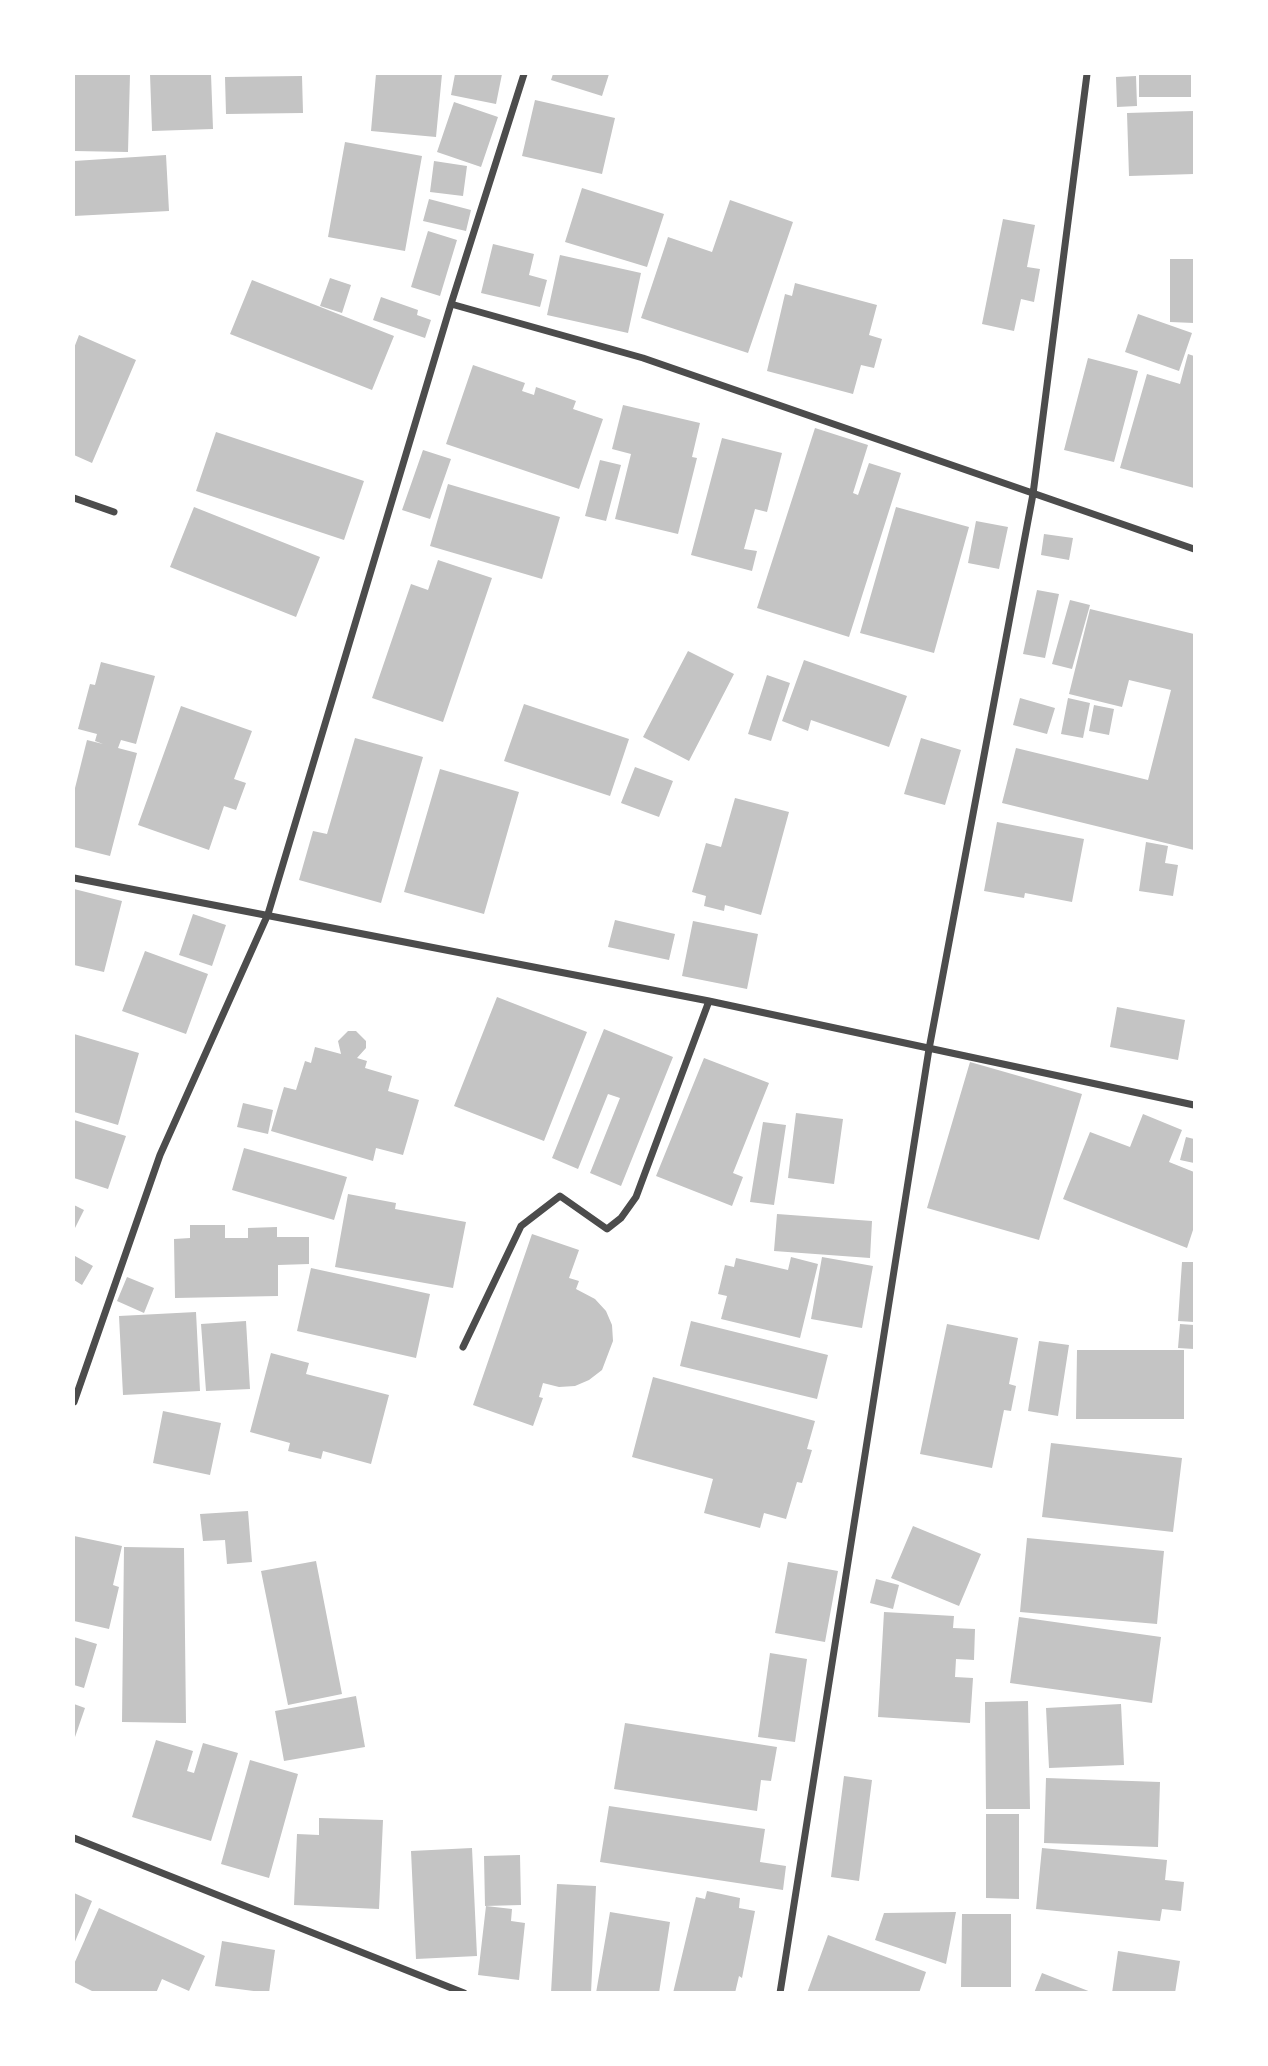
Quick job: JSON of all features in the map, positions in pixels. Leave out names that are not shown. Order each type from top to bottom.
[{"type":"street","points":[[74,1402],[160,1155],[268,914],[451,304],[524,74]]},
{"type":"street","points":[[780,1993],[929,1049],[1032,494],[1087,74]]},
{"type":"street","points":[[451,304],[643,358],[1195,549]]},
{"type":"street","points":[[74,498],[114,512]]},
{"type":"street","points":[[74,878],[709,1001],[1195,1105]]},
{"type":"street","points":[[463,1347],[521,1226],[560,1196],[607,1229],[621,1218],[636,1197],[709,1001]]},
{"type":"street","points":[[74,1838],[464,1993]]},
{"type":"building","points":[[74,74],[130,74],[128,152],[74,151]]},
{"type":"building","points":[[150,74],[211,74],[213,129],[152,131]]},
{"type":"building","points":[[376,74],[442,74],[436,137],[371,131]]},
{"type":"building","points":[[455,74],[502,74],[496,104],[451,95]]},
{"type":"building","points":[[553,74],[609,74],[602,96],[551,80]]},
{"type":"building","points":[[1139,74],[1191,74],[1191,97],[1139,97]]},
{"type":"building","points":[[302,76],[303,113],[226,114],[225,77]]},
{"type":"building","points":[[1136,76],[1137,106],[1117,107],[1116,77]]},
{"type":"building","points":[[535,100],[615,118],[602,174],[522,156]]},
{"type":"building","points":[[454,102],[498,117],[481,167],[437,152]]},
{"type":"building","points":[[1194,111],[1194,174],[1129,176],[1127,113]]},
{"type":"building","points":[[345,142],[422,156],[405,251],[328,237]]},
{"type":"building","points":[[166,155],[169,211],[74,216],[74,161]]},
{"type":"building","points":[[434,161],[467,166],[463,196],[430,192]]},
{"type":"building","points":[[582,188],[664,214],[647,267],[565,242]]},
{"type":"building","points":[[429,199],[471,210],[466,231],[423,221]]},
{"type":"building","points":[[730,200],[793,222],[748,353],[641,318],[668,237],[712,252]]},
{"type":"building","points":[[1003,219],[1035,225],[1027,267],[1040,269],[1034,302],[1021,299],[1014,331],[982,324]]},
{"type":"building","points":[[428,231],[457,240],[440,296],[411,287]]},
{"type":"building","points":[[493,244],[534,254],[529,275],[547,280],[540,307],[481,293]]},
{"type":"building","points":[[560,255],[641,273],[628,333],[547,315]]},
{"type":"building","points":[[1170,259],[1194,259],[1194,323],[1170,322]]},
{"type":"building","points":[[330,278],[351,285],[342,313],[320,306]]},
{"type":"building","points":[[252,280],[394,336],[372,390],[230,334]]},
{"type":"building","points":[[795,283],[877,305],[869,335],[882,339],[874,368],[861,365],[853,394],[767,371],[785,294],[792,296]]},
{"type":"building","points":[[381,297],[418,310],[417,315],[431,320],[425,338],[373,320]]},
{"type":"building","points":[[1138,314],[1192,333],[1179,371],[1125,352]]},
{"type":"building","points":[[79,335],[136,360],[92,463],[74,455],[74,348]]},
{"type":"building","points":[[1188,354],[1194,356],[1194,488],[1120,468],[1147,374],[1180,384]]},
{"type":"building","points":[[1088,358],[1138,371],[1114,462],[1064,450]]},
{"type":"building","points":[[473,365],[525,383],[522,391],[534,395],[536,387],[576,401],[573,409],[603,419],[579,489],[446,444]]},
{"type":"building","points":[[623,405],[700,423],[692,457],[697,458],[678,534],[615,519],[631,454],[612,449]]},
{"type":"building","points":[[815,428],[868,445],[853,493],[858,495],[869,463],[901,473],[849,637],[757,608]]},
{"type":"building","points":[[216,432],[364,481],[344,540],[196,491]]},
{"type":"building","points":[[722,438],[782,453],[767,512],[755,509],[744,549],[757,551],[752,571],[691,555]]},
{"type":"building","points":[[423,450],[451,459],[430,519],[402,510]]},
{"type":"building","points":[[600,460],[621,465],[606,521],[585,516]]},
{"type":"building","points":[[448,484],[560,517],[542,579],[430,546]]},
{"type":"building","points":[[194,507],[320,557],[296,617],[170,567]]},
{"type":"building","points":[[896,507],[969,527],[934,653],[860,633]]},
{"type":"building","points":[[976,521],[1008,527],[999,569],[968,563]]},
{"type":"building","points":[[1044,534],[1073,538],[1069,560],[1041,555]]},
{"type":"building","points":[[438,560],[492,578],[443,722],[372,698],[411,584],[428,590]]},
{"type":"building","points":[[1037,590],[1059,594],[1045,658],[1023,654]]},
{"type":"building","points":[[1070,600],[1090,605],[1072,669],[1052,664]]},
{"type":"building","points":[[1090,609],[1194,634],[1194,850],[1002,803],[1016,748],[1148,780],[1171,690],[1129,680],[1122,707],[1069,694]]},
{"type":"building","points":[[688,651],[734,674],[689,761],[643,737]]},
{"type":"building","points":[[804,660],[907,696],[889,747],[811,720],[808,731],[782,721]]},
{"type":"building","points":[[101,662],[155,676],[136,744],[121,740],[118,748],[137,753],[110,856],[74,847],[74,792],[87,740],[103,744],[95,741],[97,734],[78,729],[90,684],[95,685]]},
{"type":"building","points":[[767,675],[790,683],[771,741],[748,734]]},
{"type":"building","points":[[1020,698],[1055,708],[1047,734],[1013,725]]},
{"type":"building","points":[[1068,698],[1090,703],[1083,738],[1061,734]]},
{"type":"building","points":[[524,704],[629,739],[610,796],[504,761]]},
{"type":"building","points":[[1094,705],[1114,709],[1109,735],[1089,731]]},
{"type":"building","points":[[181,706],[252,731],[234,779],[246,783],[236,810],[224,806],[209,850],[138,825]]},
{"type":"building","points":[[355,738],[423,757],[381,903],[299,880],[313,831],[327,834]]},
{"type":"building","points":[[921,738],[961,750],[945,805],[904,794]]},
{"type":"building","points":[[635,767],[673,781],[659,817],[621,803]]},
{"type":"building","points":[[440,769],[519,792],[484,914],[404,892]]},
{"type":"building","points":[[735,798],[789,812],[761,915],[725,905],[724,911],[704,906],[706,896],[692,892],[706,843],[721,847]]},
{"type":"building","points":[[997,822],[1084,839],[1072,902],[1025,893],[1024,898],[984,891]]},
{"type":"building","points":[[1146,842],[1168,846],[1165,863],[1178,865],[1173,896],[1139,891]]},
{"type":"building","points":[[74,889],[122,901],[104,972],[74,965]]},
{"type":"building","points":[[193,914],[226,925],[212,966],[179,955]]},
{"type":"building","points":[[615,920],[675,934],[669,960],[608,947]]},
{"type":"building","points":[[693,921],[758,934],[747,989],[682,976]]},
{"type":"building","points":[[145,951],[208,974],[186,1034],[122,1011]]},
{"type":"building","points":[[497,997],[587,1032],[544,1141],[454,1106]]},
{"type":"building","points":[[1117,1007],[1185,1020],[1178,1060],[1110,1047]]},
{"type":"building","points":[[604,1029],[673,1057],[621,1186],[590,1173],[620,1098],[608,1094],[578,1169],[552,1158]]},
{"type":"building","points":[[348,1031],[356,1031],[366,1041],[366,1048],[357,1058],[367,1061],[365,1068],[392,1076],[388,1091],[419,1100],[403,1155],[376,1148],[373,1161],[271,1131],[284,1087],[296,1090],[305,1061],[311,1063],[315,1047],[341,1054],[338,1041]]},
{"type":"building","points":[[74,1034],[139,1053],[118,1125],[74,1112]]},
{"type":"building","points":[[704,1058],[769,1083],[733,1173],[743,1177],[732,1206],[656,1176]]},
{"type":"building","points":[[970,1062],[1082,1094],[1039,1240],[927,1208]]},
{"type":"building","points":[[243,1103],[273,1110],[268,1134],[237,1127]]},
{"type":"building","points":[[796,1113],[843,1119],[834,1184],[788,1178]]},
{"type":"building","points":[[1143,1114],[1182,1130],[1169,1162],[1194,1172],[1194,1227],[1187,1248],[1063,1199],[1090,1132],[1130,1147]]},
{"type":"building","points":[[74,1120],[126,1136],[108,1189],[74,1178]]},
{"type":"building","points":[[763,1122],[786,1125],[774,1205],[750,1202]]},
{"type":"building","points":[[1186,1137],[1194,1139],[1194,1163],[1180,1160]]},
{"type":"building","points":[[244,1148],[347,1177],[334,1220],[232,1190]]},
{"type":"building","points":[[348,1194],[396,1203],[395,1209],[466,1222],[453,1288],[335,1267]]},
{"type":"building","points":[[74,1205],[84,1210],[74,1230]]},
{"type":"building","points":[[777,1214],[872,1221],[870,1258],[774,1251]]},
{"type":"building","points":[[190,1225],[225,1225],[225,1238],[248,1238],[248,1228],[277,1227],[277,1237],[309,1237],[309,1264],[278,1265],[278,1296],[175,1298],[174,1239],[190,1238]]},
{"type":"building","points":[[532,1234],[579,1250],[569,1278],[579,1281],[576,1289],[595,1299],[606,1311],[612,1325],[613,1341],[602,1370],[589,1380],[575,1386],[559,1387],[543,1383],[539,1397],[543,1398],[533,1426],[473,1405]]},
{"type":"building","points":[[75,1256],[93,1266],[82,1285],[74,1280]]},
{"type":"building","points":[[791,1257],[818,1264],[800,1338],[721,1319],[727,1296],[718,1294],[725,1265],[734,1267],[736,1258],[788,1270]]},
{"type":"building","points":[[822,1257],[873,1266],[862,1328],[811,1319]]},
{"type":"building","points":[[1182,1262],[1194,1262],[1194,1322],[1178,1321]]},
{"type":"building","points":[[311,1268],[430,1294],[416,1358],[297,1331]]},
{"type":"building","points":[[127,1277],[154,1288],[144,1313],[117,1301]]},
{"type":"building","points":[[196,1312],[200,1391],[123,1395],[119,1316]]},
{"type":"building","points":[[246,1321],[250,1389],[206,1391],[201,1324]]},
{"type":"building","points":[[691,1321],[828,1355],[817,1399],[680,1366]]},
{"type":"building","points":[[947,1324],[1018,1338],[1009,1384],[1016,1386],[1011,1411],[1004,1410],[992,1468],[920,1454]]},
{"type":"building","points":[[1180,1324],[1194,1325],[1194,1349],[1178,1348]]},
{"type":"building","points":[[1039,1341],[1069,1345],[1058,1416],[1028,1411]]},
{"type":"building","points":[[1077,1350],[1184,1350],[1184,1419],[1076,1419]]},
{"type":"building","points":[[271,1353],[309,1363],[306,1374],[389,1395],[371,1464],[323,1451],[321,1459],[288,1451],[290,1443],[250,1432]]},
{"type":"building","points":[[653,1377],[815,1421],[807,1449],[812,1450],[802,1483],[797,1482],[786,1519],[764,1513],[760,1528],[704,1513],[713,1479],[632,1457]]},
{"type":"building","points":[[163,1411],[221,1423],[210,1475],[153,1463]]},
{"type":"building","points":[[1051,1443],[1182,1458],[1173,1532],[1042,1517]]},
{"type":"building","points":[[248,1511],[252,1562],[227,1564],[225,1540],[203,1541],[200,1514]]},
{"type":"building","points":[[913,1526],[981,1554],[959,1606],[891,1578]]},
{"type":"building","points":[[74,1536],[122,1546],[113,1585],[119,1587],[109,1629],[74,1621]]},
{"type":"building","points":[[1027,1538],[1164,1551],[1157,1624],[1020,1612]]},
{"type":"building","points":[[124,1547],[184,1548],[186,1723],[122,1722]]},
{"type":"building","points":[[316,1561],[342,1694],[288,1705],[261,1571]]},
{"type":"building","points":[[788,1562],[838,1571],[825,1642],[775,1633]]},
{"type":"building","points":[[876,1579],[899,1585],[893,1609],[870,1603]]},
{"type":"building","points":[[884,1612],[954,1616],[953,1628],[975,1629],[974,1660],[956,1659],[955,1677],[973,1678],[970,1723],[878,1717]]},
{"type":"building","points":[[1019,1617],[1161,1637],[1152,1703],[1010,1683]]},
{"type":"building","points":[[74,1637],[97,1644],[84,1688],[74,1685]]},
{"type":"building","points":[[770,1653],[807,1659],[795,1742],[758,1737]]},
{"type":"building","points":[[356,1696],[365,1747],[284,1761],[275,1711]]},
{"type":"building","points":[[1028,1701],[1030,1809],[986,1809],[985,1702]]},
{"type":"building","points":[[74,1704],[85,1708],[74,1740]]},
{"type":"building","points":[[1121,1704],[1124,1765],[1049,1768],[1046,1708]]},
{"type":"building","points":[[625,1723],[777,1747],[771,1781],[761,1780],[757,1811],[614,1789]]},
{"type":"building","points":[[156,1740],[193,1751],[187,1771],[194,1773],[203,1743],[238,1753],[211,1841],[132,1817]]},
{"type":"building","points":[[250,1760],[298,1774],[269,1878],[221,1864]]},
{"type":"building","points":[[844,1776],[872,1780],[859,1881],[831,1877]]},
{"type":"building","points":[[1046,1778],[1160,1782],[1158,1847],[1044,1843]]},
{"type":"building","points":[[609,1806],[765,1829],[760,1862],[786,1866],[783,1890],[600,1862]]},
{"type":"building","points":[[986,1814],[1019,1814],[1019,1899],[986,1898]]},
{"type":"building","points":[[319,1818],[383,1820],[379,1909],[294,1905],[297,1834],[319,1835]]},
{"type":"building","points":[[472,1848],[477,1956],[416,1959],[411,1851]]},
{"type":"building","points":[[1042,1848],[1167,1860],[1165,1880],[1184,1882],[1181,1911],[1162,1909],[1160,1921],[1036,1909]]},
{"type":"building","points":[[520,1855],[521,1905],[485,1906],[484,1856]]},
{"type":"building","points":[[557,1884],[596,1886],[591,1993],[551,1993]]},
{"type":"building","points":[[707,1891],[740,1898],[739,1908],[755,1911],[742,1978],[739,1976],[735,1993],[673,1993],[696,1897],[705,1899]]},
{"type":"building","points":[[74,1893],[92,1901],[74,1944]]},
{"type":"building","points":[[486,1906],[512,1909],[511,1921],[525,1923],[519,1980],[478,1975]]},
{"type":"building","points":[[99,1908],[205,1956],[189,1991],[162,1979],[156,1993],[96,1993],[74,1982],[74,1964]]},
{"type":"building","points":[[610,1912],[670,1922],[659,1993],[596,1993]]},
{"type":"building","points":[[956,1912],[946,1964],[875,1940],[884,1913]]},
{"type":"building","points":[[962,1914],[1011,1914],[1011,1987],[961,1987]]},
{"type":"building","points":[[828,1935],[926,1972],[919,1993],[807,1993]]},
{"type":"building","points":[[222,1941],[275,1950],[269,1993],[215,1986]]},
{"type":"building","points":[[1118,1951],[1180,1961],[1175,1993],[1112,1993]]},
{"type":"building","points":[[1042,1973],[1091,1992],[1091,1993],[1034,1993]]}]
